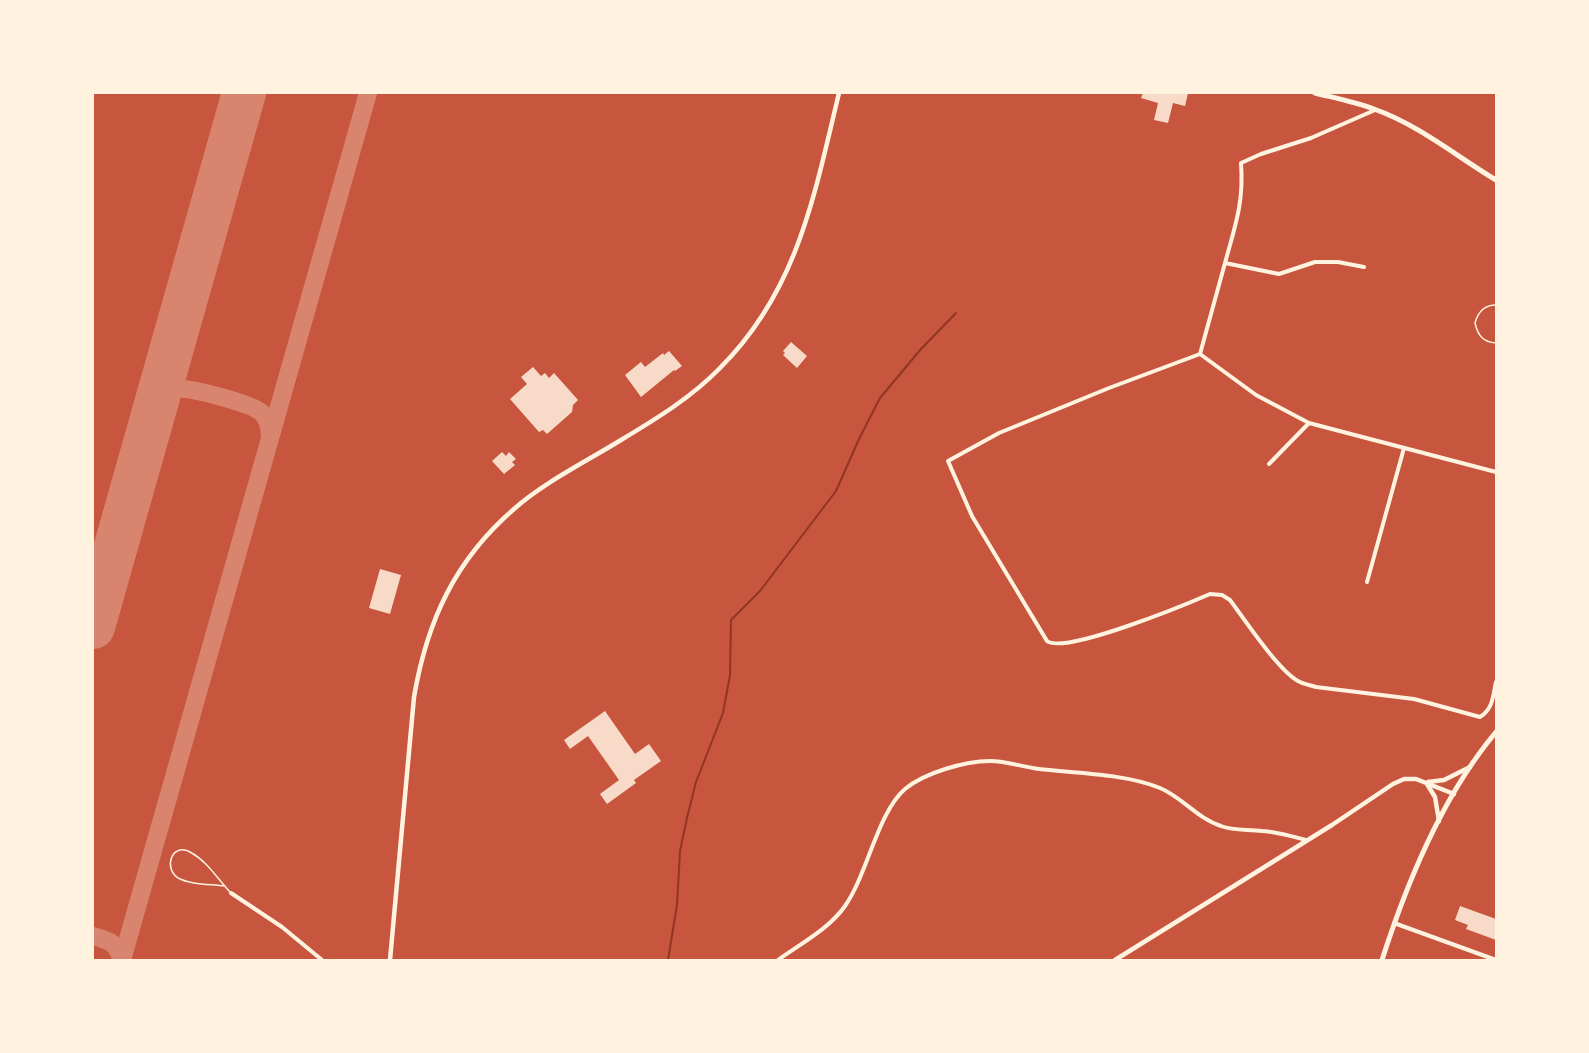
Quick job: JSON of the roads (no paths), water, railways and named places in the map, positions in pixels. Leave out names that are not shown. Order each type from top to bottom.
[{"type":"main road","points":[[1316,93],[1376,110],[1433,138],[1496,180]]},
{"type":"main road","points":[[1382,960],[1420,859],[1470,767],[1496,732]]},
{"type":"street","points":[[390,960],[414,697],[419,665],[438,608],[456,576],[481,541],[515,507],[657,418],[692,393],[720,369],[749,335],[774,298],[795,255],[813,199],[839,93]]},
{"type":"street","points":[[1200,354],[1238,218],[1242,195],[1241,164],[1261,154],[1311,138],[1376,110]]},
{"type":"street","points":[[1225,263],[1279,274],[1315,262],[1338,262],[1364,267]]},
{"type":"street","points":[[1200,354],[1256,395],[1309,423],[1496,472]]},
{"type":"street","points":[[1200,354],[1108,388],[999,433],[948,461],[972,516],[1050,644],[1079,640],[1120,629],[1210,594],[1222,595],[1230,600],[1279,664],[1297,681],[1316,687],[1414,699],[1480,717],[1487,713],[1490,707],[1496,682]]},
{"type":"street","points":[[1269,464],[1309,423]]},
{"type":"street","points":[[1367,582],[1404,448]]},
{"type":"street","points":[[778,960],[831,922],[844,907],[867,861],[885,817],[904,790],[944,770],[966,764],[990,761],[1093,774],[1149,784],[1163,789],[1218,825],[1231,829],[1283,833],[1306,840]]},
{"type":"street","points":[[1425,782],[1443,780],[1470,767]]},
{"type":"street","points":[[1115,960],[1404,778],[1416,779],[1454,794]]},
{"type":"street","points":[[1425,782],[1435,797],[1439,823]]},
{"type":"street","points":[[231,893],[282,927],[322,960]]},
{"type":"street","points":[[1394,923],[1496,960]]},
{"type":"lane","points":[[1496,305],[1484,308],[1475,323],[1481,338],[1496,344]]},
{"type":"lane","points":[[225,886],[188,882],[177,877],[170,863],[172,856],[176,850],[189,851],[208,865],[231,893]]},
{"type":"waterway","points":[[668,960],[677,905],[680,851],[687,818],[696,782],[723,713],[730,675],[731,620],[760,591],[836,491],[880,398],[921,349],[956,313]]}]
